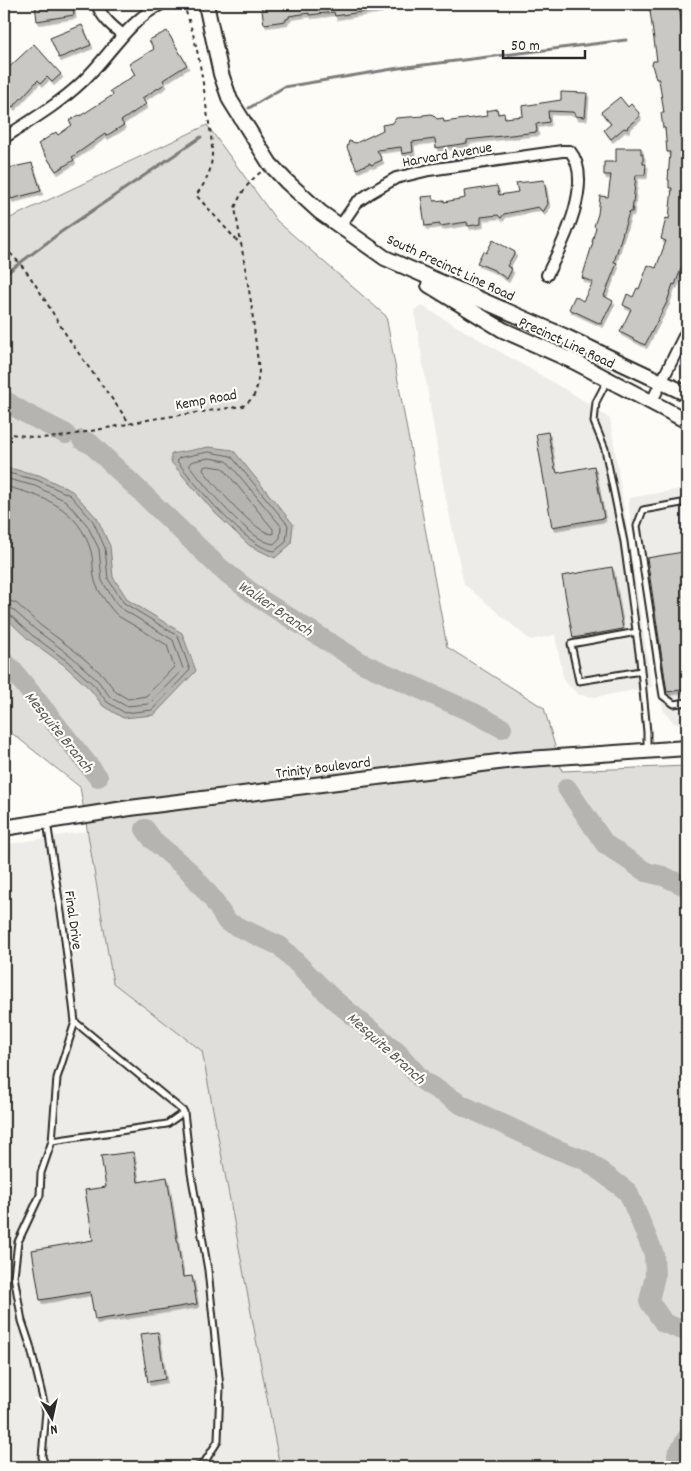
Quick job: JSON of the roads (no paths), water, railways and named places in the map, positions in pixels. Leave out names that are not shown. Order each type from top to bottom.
[{"type":"main road","name":"South Precinct Line Road","points":[[206,4],[221,74],[230,100],[270,164],[303,198],[320,212],[385,258],[661,380],[687,394]]},
{"type":"main road","name":"Precinct Line Road","points":[[385,258],[503,330],[576,362],[687,421]]},
{"type":"main road","name":"Trinity Boulevard","points":[[647,750],[687,744]]},
{"type":"main road","name":"Trinity Boulevard","points":[[4,828],[225,795],[514,760],[687,748]]},
{"type":"street","points":[[97,4],[110,25],[123,36]]},
{"type":"street","points":[[4,134],[7,136],[57,103],[83,81],[123,36],[155,7],[162,4]]},
{"type":"street","name":"Harvard Avenue","points":[[340,225],[356,203],[396,178],[429,170],[570,151],[575,156],[580,174],[577,201],[569,228],[547,275]]},
{"type":"street","points":[[652,401],[687,330]]},
{"type":"lane","points":[[608,379],[596,402],[594,422],[605,449],[624,542],[637,632],[647,732],[647,750]]},
{"type":"lane","points":[[687,502],[643,510],[637,526],[663,696],[674,704],[687,702]]},
{"type":"lane","points":[[637,632],[571,644],[579,681],[641,671]]},
{"type":"lane","name":"Final Drive","points":[[47,821],[64,932],[75,1022]]},
{"type":"lane","points":[[46,1467],[42,1457],[46,1411],[22,1321],[14,1276],[18,1242],[40,1195],[42,1173],[52,1141],[57,1078],[75,1022],[184,1112],[191,1173],[208,1270],[220,1387],[218,1441],[202,1466],[197,1467]]},
{"type":"lane","points":[[52,1141],[167,1124],[184,1112]]},
{"type":"water","points":[[209,447],[233,450],[293,524],[291,544],[275,558],[250,546],[215,513],[171,462],[171,454]]},
{"type":"water","points":[[4,467],[39,475],[72,491],[97,518],[110,546],[113,577],[128,600],[182,633],[196,671],[154,715],[123,718],[103,706],[90,689],[64,665],[28,639],[4,616]]},
{"type":"waterway","points":[[249,108],[284,87],[399,68],[626,40]]},
{"type":"waterway","points":[[4,275],[61,232],[201,137]]},
{"type":"waterway","name":"Walker Branch","points":[[4,400],[66,434]]},
{"type":"waterway","name":"Walker Branch","points":[[82,440],[91,444],[219,567],[260,599],[362,663],[476,714],[502,728]]},
{"type":"waterway","name":"Mesquite Branch","points":[[4,662],[11,668],[98,777]]},
{"type":"waterway","name":"Walker Branch","points":[[567,788],[605,844],[646,872],[663,876],[687,887]]},
{"type":"waterway","name":"Mesquite Branch","points":[[145,829],[153,840],[189,871],[212,898],[227,922],[280,946],[332,998],[397,1052],[423,1081],[462,1105],[556,1149],[587,1161],[628,1192],[654,1254],[655,1276],[649,1301],[664,1323],[687,1332]]},
{"type":"waterway","name":"Mesquite Branch","points":[[678,1467],[677,1455],[687,1438]]}]
